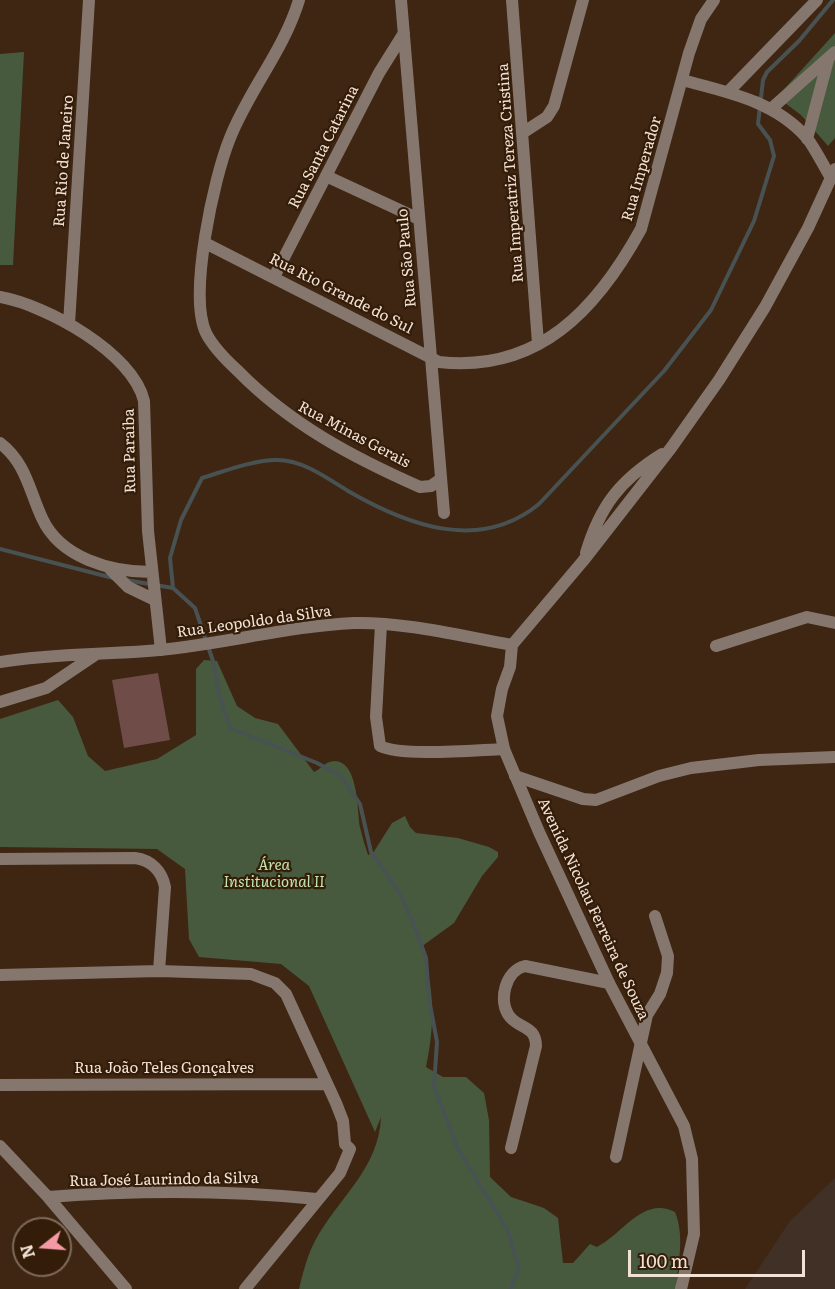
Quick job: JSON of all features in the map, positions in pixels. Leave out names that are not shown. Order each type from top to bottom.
[{"type":"street","name":"Rua Rio de Janeiro","points":[[69,324],[89,0]]},
{"type":"street","name":"Rua Minas Gerais","points":[[299,0],[265,74],[230,138],[216,186],[205,243],[199,300],[201,319],[214,346],[242,376],[286,416],[344,449],[420,487],[431,486],[441,479]]},
{"type":"street","name":"Rua São Paulo","points":[[401,0],[444,513]]},
{"type":"street","name":"Rua Imperatriz Tereza Cristina","points":[[512,0],[524,132],[538,344]]},
{"type":"street","points":[[524,132],[547,117],[554,106],[584,0]]},
{"type":"street","name":"Rua Imperador","points":[[431,357],[439,362],[450,364],[483,363],[538,344],[570,324],[588,308],[627,253],[641,228],[701,19],[714,0]]},
{"type":"street","points":[[728,92],[817,0]]},
{"type":"street","name":"Rua Santa Catarina","points":[[274,277],[379,73],[404,33]]},
{"type":"street","points":[[772,108],[832,56]]},
{"type":"street","points":[[807,139],[832,56]]},
{"type":"street","points":[[512,645],[583,561],[671,448],[719,380],[765,307],[808,228],[833,174],[807,139],[772,108],[728,92],[682,80]]},
{"type":"street","points":[[326,176],[419,219]]},
{"type":"street","name":"Rua Rio Grande do Sul","points":[[205,243],[431,357]]},
{"type":"street","name":"Rua Paraíba","points":[[0,297],[41,308],[69,324],[122,364],[141,387],[144,401],[144,458],[151,572],[161,650]]},
{"type":"street","points":[[0,443],[22,466],[51,535],[68,549],[109,568],[151,572]]},
{"type":"street","points":[[583,561],[595,524],[612,494],[639,468],[671,448]]},
{"type":"street","points":[[109,568],[128,587],[155,600]]},
{"type":"street","points":[[716,646],[807,618],[835,623]]},
{"type":"street","points":[[381,624],[376,717],[380,746],[408,751],[504,749]]},
{"type":"street","name":"Rua Leopoldo da Silva","points":[[0,662],[36,656],[95,655],[161,650],[317,627],[381,624],[512,645]]},
{"type":"street","name":"Avenida Nicolau Ferreira de Souza","points":[[512,645],[510,667],[502,689],[497,716],[504,749],[538,832],[609,983],[684,1126],[692,1159],[694,1234],[681,1289]]},
{"type":"street","points":[[0,702],[46,688],[95,655]]},
{"type":"street","points":[[515,776],[584,799],[596,800],[658,776],[691,768],[759,760],[835,757]]},
{"type":"street","points":[[0,859],[135,858],[151,863],[162,876],[165,887],[159,971]]},
{"type":"street","points":[[616,1157],[647,1015],[660,994],[667,973],[668,956],[655,916]]},
{"type":"street","points":[[511,1148],[536,1037],[532,1030],[508,1015],[506,990],[510,975],[518,967],[525,966],[609,983]]},
{"type":"street","points":[[0,975],[159,971],[251,974],[274,983],[293,1005],[343,1121],[345,1144],[350,1149],[344,1166],[245,1289]]},
{"type":"street","name":"Rua João Teles Gonçalves","points":[[0,1085],[327,1084]]},
{"type":"street","points":[[0,1146],[48,1197],[126,1289]]},
{"type":"street","name":"Rua José Laurindo da Silva","points":[[48,1197],[94,1193],[248,1192],[317,1199]]},
{"type":"shaded area","points":[[835,1178],[835,1289],[745,1289],[790,1221]]},
{"type":"green space","points":[[835,33],[835,138],[828,146],[801,115],[777,97]]},
{"type":"green space","points":[[24,52],[13,265],[0,265],[0,54]]},
{"type":"green space","name":"Área Institucional II","points":[[204,660],[217,661],[237,706],[255,718],[278,724],[314,772],[334,761],[342,763],[348,769],[355,788],[360,827],[368,855],[373,853],[392,823],[405,816],[416,833],[458,838],[498,852],[498,857],[482,876],[454,923],[421,947],[429,977],[432,1007],[431,1036],[426,1067],[443,1077],[466,1077],[484,1093],[489,1120],[490,1177],[511,1197],[544,1208],[558,1218],[563,1263],[573,1263],[590,1244],[597,1247],[607,1241],[643,1212],[664,1208],[675,1212],[680,1231],[676,1289],[299,1289],[307,1259],[315,1241],[356,1182],[373,1152],[379,1135],[381,1117],[375,1132],[309,986],[281,964],[199,957],[189,939],[185,869],[157,849],[0,847],[0,719],[58,700],[73,717],[88,756],[105,771],[157,759],[196,735],[196,669]]},
{"type":"building","points":[[158,673],[170,740],[124,748],[112,680]]},
{"type":"waterway","points":[[510,1289],[519,1269],[508,1231],[458,1149],[434,1086],[437,1042],[429,999],[426,958],[413,922],[397,889],[371,852],[360,804],[341,776],[317,763],[230,728],[219,694],[214,664],[195,608],[173,588],[170,558],[181,520],[202,478],[258,462],[277,460],[296,463],[394,514],[443,529],[468,530],[492,527],[516,519],[539,504],[664,371],[711,310],[754,221],[774,156],[770,140],[758,124],[763,80],[767,72],[799,41],[833,0]]},
{"type":"waterway","points":[[0,549],[113,578]]},
{"type":"waterway","points":[[126,580],[173,588]]}]
